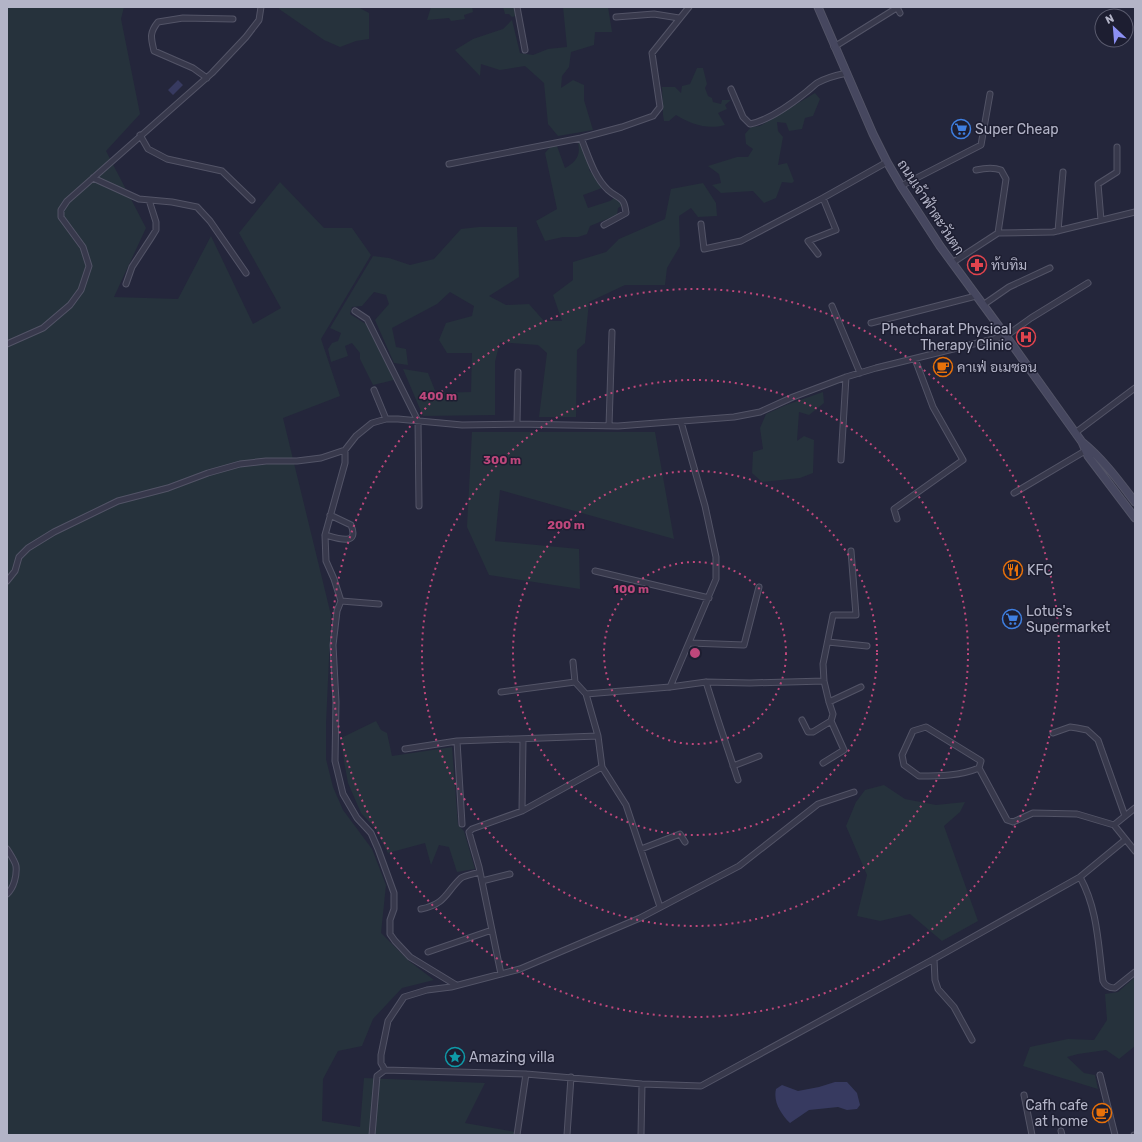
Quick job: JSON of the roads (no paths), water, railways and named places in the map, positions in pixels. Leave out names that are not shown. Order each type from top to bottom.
[{"type":"main road","name":"ถนนเจ้าฟ้าตะวันตก","points":[[818,7],[834,47],[847,73],[873,134],[901,186],[940,246],[1075,433],[1082,442],[1094,451],[1119,480],[1135,502]]},
{"type":"main road","name":"ถนนเจ้าฟ้าตะวันตก","points":[[1082,442],[1085,451],[1135,518]]},
{"type":"street","points":[[7,344],[43,328],[70,305],[81,290],[89,266],[83,247],[61,217],[61,210],[67,201],[140,135],[207,78],[246,38],[260,20],[261,7]]},
{"type":"street","points":[[517,7],[525,50]]},
{"type":"street","points":[[448,164],[581,138],[622,127],[653,116],[660,107],[652,53],[689,7]]},
{"type":"street","points":[[834,47],[895,9],[898,9],[900,12]]},
{"type":"street","points":[[616,17],[654,14],[679,18]]},
{"type":"street","points":[[207,78],[193,68],[154,51],[151,38],[152,30],[158,22],[183,18],[233,20]]},
{"type":"street","points":[[731,89],[743,117],[750,124],[756,123],[771,116],[817,83],[835,75],[847,73]]},
{"type":"street","points":[[901,186],[980,145],[990,94]]},
{"type":"street","points":[[140,135],[148,149],[167,159],[222,171],[252,200]]},
{"type":"street","points":[[581,138],[600,179],[608,190],[620,197],[626,206],[626,213],[604,225]]},
{"type":"street","points":[[1101,220],[1098,184],[1117,172],[1117,146]]},
{"type":"street","points":[[701,224],[704,249],[741,241],[823,198],[887,162]]},
{"type":"street","points":[[976,170],[996,168],[1001,170],[1006,179],[998,233]]},
{"type":"street","points":[[1058,231],[1063,172]]},
{"type":"street","points":[[93,178],[139,199],[172,202],[197,207],[210,221],[246,273]]},
{"type":"street","points":[[818,254],[808,241],[836,230],[823,198]]},
{"type":"street","points":[[126,284],[132,267],[156,230],[156,222],[149,200]]},
{"type":"street","points":[[952,263],[998,233],[1053,232],[1135,212]]},
{"type":"street","points":[[983,305],[1009,287],[1050,268]]},
{"type":"street","points":[[7,581],[15,571],[19,556],[28,548],[54,532],[118,501],[168,488],[208,473],[240,464],[266,461],[297,461],[321,458],[345,450],[356,436],[365,428],[372,423],[386,419],[462,425],[517,424],[610,426],[681,422],[734,417],[760,412],[793,397],[846,377],[1006,336],[1031,318],[1088,283]]},
{"type":"street","points":[[871,324],[976,296]]},
{"type":"street","points":[[832,306],[860,373]]},
{"type":"street","points":[[355,311],[367,319],[418,421],[419,506]]},
{"type":"street","points":[[610,426],[612,332]]},
{"type":"street","points":[[897,519],[894,509],[963,460],[933,407],[915,359]]},
{"type":"street","points":[[517,424],[518,372]]},
{"type":"street","points":[[840,460],[846,377]]},
{"type":"street","points":[[1075,433],[1135,388]]},
{"type":"street","points":[[374,390],[386,419]]},
{"type":"street","points":[[670,687],[716,579],[716,557],[705,506],[681,422]]},
{"type":"street","points":[[345,450],[344,463],[325,535],[326,561],[341,601],[337,611],[332,645],[336,702],[335,762],[343,794],[356,818],[371,833],[394,893],[394,909],[390,920],[390,934],[410,957],[456,985]]},
{"type":"street","points":[[1014,493],[1085,451]]},
{"type":"street","points":[[325,535],[345,540],[350,539],[353,536],[351,525],[330,515]]},
{"type":"street","points":[[823,763],[844,750],[832,721],[833,714],[828,702],[824,681],[823,664],[833,615],[856,615],[851,551]]},
{"type":"street","points":[[595,571],[709,598]]},
{"type":"street","points":[[690,643],[744,645],[759,587]]},
{"type":"street","points":[[341,601],[379,604]]},
{"type":"street","points":[[828,642],[867,646]]},
{"type":"street","points":[[573,662],[575,682],[586,694],[598,736],[602,767],[626,805],[660,907]]},
{"type":"street","points":[[586,694],[670,687],[706,682],[750,683],[824,681]]},
{"type":"street","points":[[501,692],[575,682]]},
{"type":"street","points":[[706,682],[738,780]]},
{"type":"street","points":[[828,702],[861,687]]},
{"type":"street","points":[[802,720],[808,732],[813,732],[832,721]]},
{"type":"street","points":[[979,768],[968,773],[943,776],[919,776],[904,765],[902,756],[914,731],[926,727],[981,761],[979,768],[1007,820],[1010,822],[1033,813],[1077,814],[1114,825],[1135,852]]},
{"type":"street","points":[[1053,733],[1070,727],[1077,728],[1087,730],[1098,740],[1125,816]]},
{"type":"street","points":[[405,749],[457,741],[598,736]]},
{"type":"street","points":[[522,811],[523,739]]},
{"type":"street","points":[[457,741],[462,824]]},
{"type":"street","points":[[734,766],[759,756]]},
{"type":"street","points":[[501,974],[480,872],[469,832],[472,829],[522,811],[602,767]]},
{"type":"street","points":[[385,1070],[381,1063],[380,1055],[388,1021],[404,997],[427,990],[456,985],[520,969],[633,921],[739,866],[818,804],[854,792]]},
{"type":"street","points":[[1114,825],[1135,808]]},
{"type":"street","points":[[641,849],[680,834],[685,842]]},
{"type":"street","points":[[372,1135],[377,1076],[385,1070],[526,1074],[642,1084],[701,1086],[934,959],[1080,877],[1125,840]]},
{"type":"street","points":[[7,848],[16,866],[14,880],[10,891],[7,894]]},
{"type":"street","points":[[421,909],[431,907],[446,898],[462,877],[480,872]]},
{"type":"street","points":[[482,881],[510,874]]},
{"type":"street","points":[[1080,877],[1087,890],[1095,917],[1104,984],[1108,987],[1116,988],[1135,972]]},
{"type":"street","points":[[428,952],[492,930]]},
{"type":"street","points":[[934,959],[935,980],[938,989],[954,1008],[972,1040]]},
{"type":"street","points":[[517,1135],[526,1074]]},
{"type":"street","points":[[1100,1074],[1114,1135]]},
{"type":"street","points":[[567,1135],[570,1077]]},
{"type":"street","points":[[641,1135],[642,1084]]},
{"type":"street","points":[[1024,1095],[1032,1135]]},
{"type":"water","points":[[178,80],[183,85],[173,95],[168,90]]},
{"type":"water","points":[[835,1082],[847,1082],[857,1093],[860,1105],[857,1109],[847,1110],[838,1107],[809,1110],[790,1123],[778,1108],[775,1094],[776,1089],[782,1085],[798,1091]]},
{"type":"place","name":"Super Cheap","points":[[961,129]]},
{"type":"place","name":"ท้บทิม","points":[[977,265]]},
{"type":"place","name":"Phetcharat Physical Therapy Clinic","points":[[1026,337]]},
{"type":"place","name":"คาเฟ่ อเมซอน","points":[[943,367]]},
{"type":"place","name":"KFC","points":[[1013,570]]},
{"type":"place","name":"Lotus's Supermarket","points":[[1012,619]]},
{"type":"place","name":"Amazing villa","points":[[455,1057]]},
{"type":"place","name":"Cafh cafe at home","points":[[1102,1113]]}]
